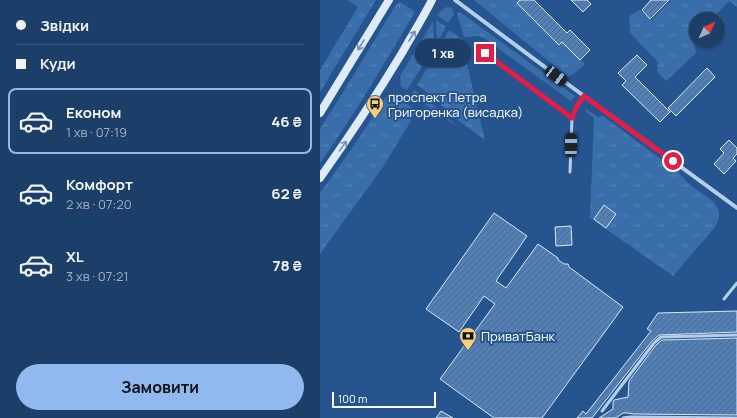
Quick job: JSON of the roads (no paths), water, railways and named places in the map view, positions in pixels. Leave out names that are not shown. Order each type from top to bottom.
[{"type":"street","points":[[320,113],[389,0]]},
{"type":"street","points":[[320,178],[371,103],[432,0]]},
{"type":"street","points":[[455,0],[737,208]]},
{"type":"lane","points":[[485,53],[572,118]]},
{"type":"lane","points":[[570,172],[572,118],[577,106],[584,96]]},
{"type":"lane","points":[[724,299],[737,283]]},
{"type":"lane","points":[[602,411],[654,343],[661,337],[737,335]]},
{"type":"lane","points":[[624,418],[737,418]]},
{"type":"place","name":"проспект Петра Григоренка (висадка)","points":[[375,119]]},
{"type":"place","name":"ПриватБанк","points":[[468,351]]}]
